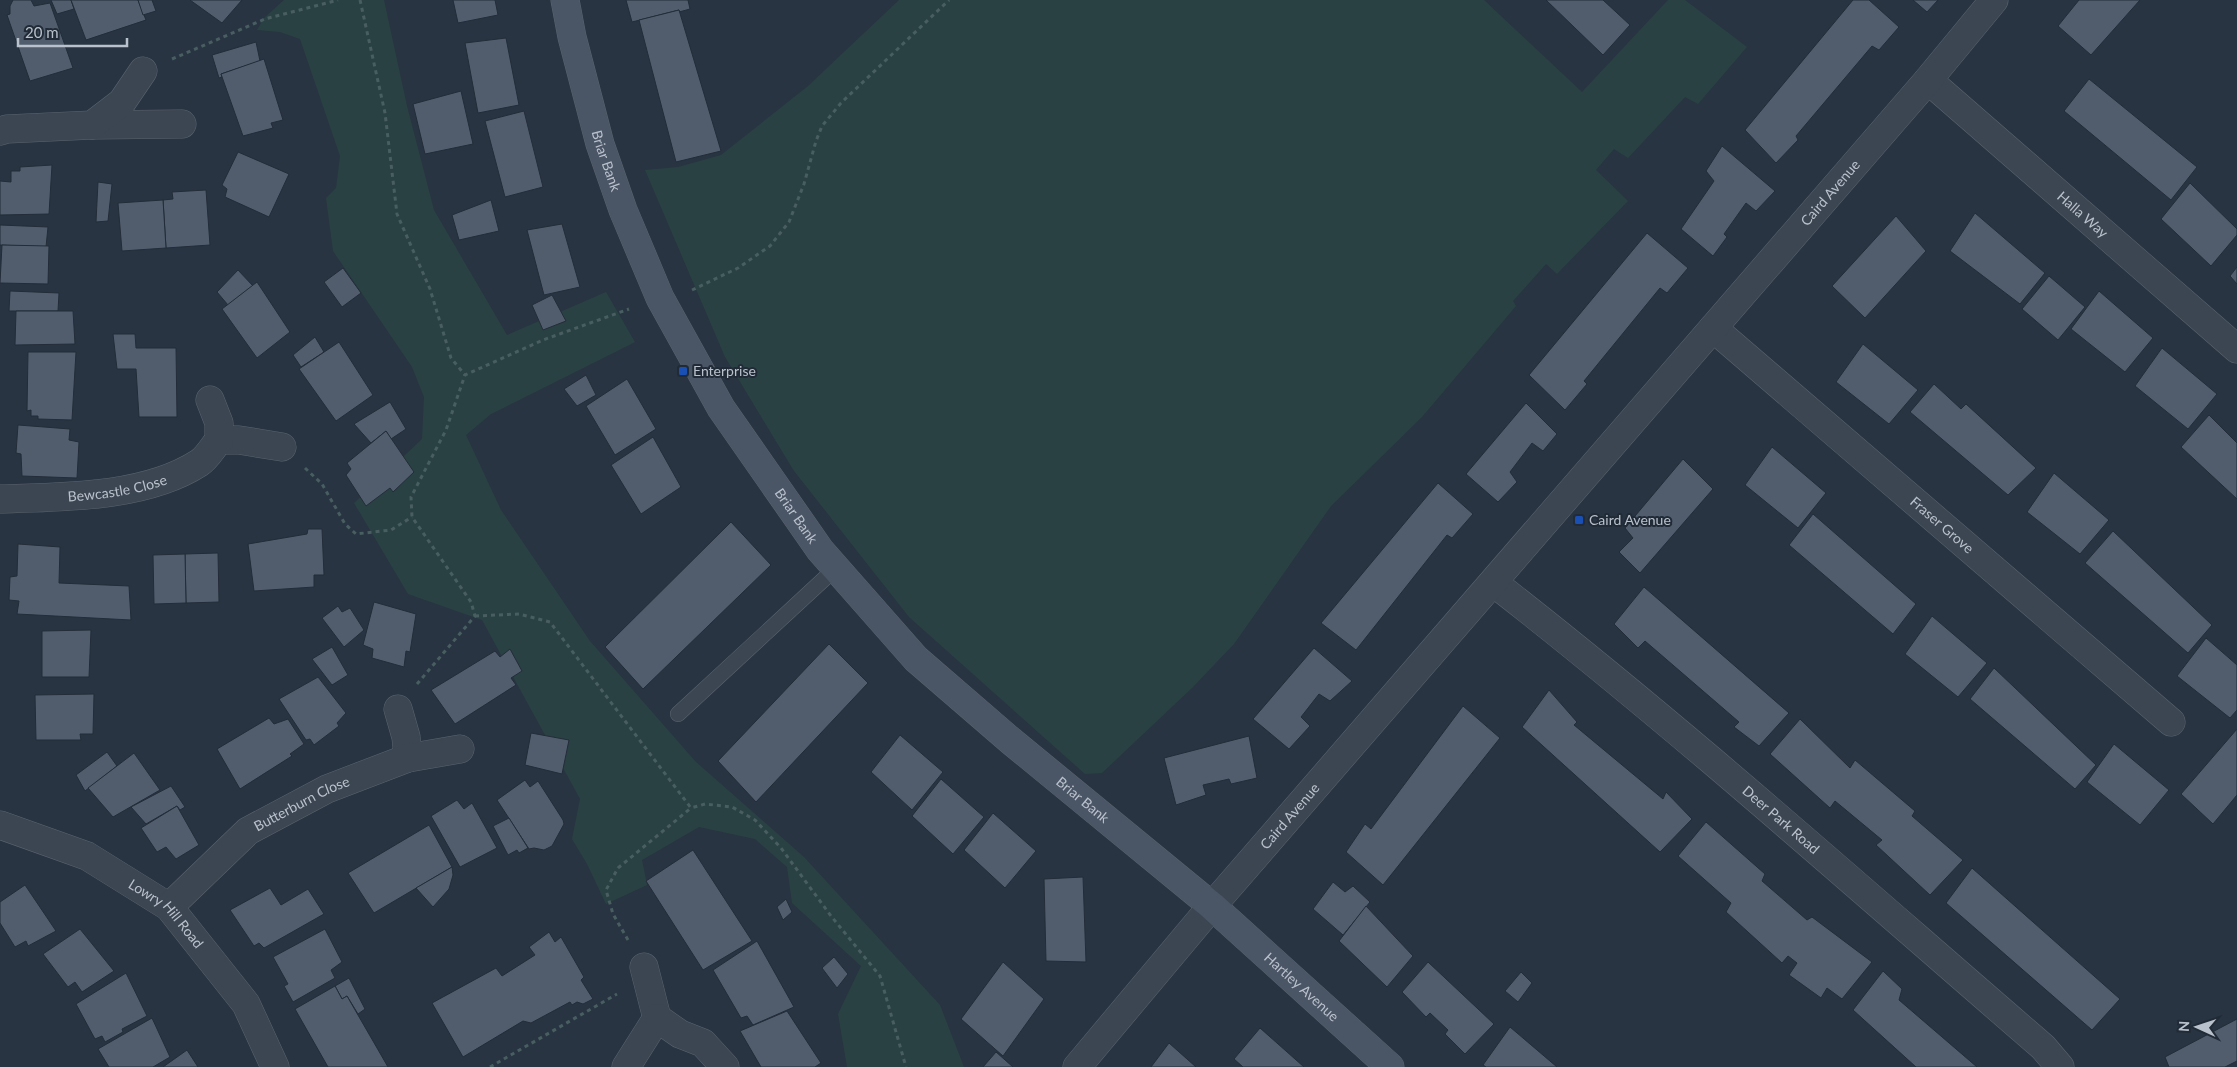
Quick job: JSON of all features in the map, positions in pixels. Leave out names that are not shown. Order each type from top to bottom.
[{"type":"street","name":"Briar Bank","points":[[565,0],[572,37],[600,144],[623,210],[660,298],[721,408],[820,550],[916,659],[1011,741],[1212,906]]},
{"type":"street","name":"Caird Avenue","points":[[1076,1067],[1212,906],[1494,583],[1928,80],[1994,0]]},
{"type":"street","points":[[92,125],[122,102],[143,72]]},
{"type":"street","name":"Halla Way","points":[[1928,80],[2237,348]]},
{"type":"street","points":[[0,131],[24,127],[182,124]]},
{"type":"street","name":"Fraser Grove","points":[[1713,328],[2171,722]]},
{"type":"street","points":[[210,400],[219,423],[219,440],[238,440],[282,447]]},
{"type":"street","name":"Bewcastle Close","points":[[0,499],[51,498],[124,490],[171,478],[200,462],[219,440]]},
{"type":"street","name":"Deer Park Road","points":[[1494,583],[1549,625],[1761,804],[2044,1047],[2060,1067]]},
{"type":"street","points":[[398,709],[406,737],[408,758]]},
{"type":"street","name":"Butterburn Close","points":[[169,907],[248,831],[327,789],[408,758],[460,749]]},
{"type":"street","name":"Lowry Hill Road","points":[[0,825],[87,856],[169,907],[246,1004],[275,1067]]},
{"type":"street","name":"Hartley Avenue","points":[[1212,906],[1390,1067]]},
{"type":"street","points":[[646,976],[657,1018],[680,1034],[703,1043],[725,1067]]},
{"type":"street","points":[[626,1067],[657,1018]]},
{"type":"lane","points":[[678,714],[836,568]]},
{"type":"path","points":[[143,72],[265,19],[338,0]]},
{"type":"path","points":[[360,0],[385,113],[397,214],[430,290],[451,358],[465,375]]},
{"type":"path","points":[[475,616],[471,602],[412,516],[411,497],[446,430],[465,375],[543,340],[660,298],[696,289],[738,268],[770,246],[789,222],[804,184],[822,126],[846,98],[949,0]]},
{"type":"path","points":[[282,447],[322,484],[346,524],[356,534],[391,530],[412,516]]},
{"type":"path","points":[[398,709],[431,665],[475,616],[519,614],[550,622],[691,808]]},
{"type":"path","points":[[490,1067],[646,976],[613,914],[606,890],[618,868],[691,808],[705,804],[732,807],[755,820],[781,848],[880,976],[906,1067]]},
{"type":"green space","points":[[284,0],[384,0],[407,106],[434,210],[507,335],[606,292],[635,342],[491,414],[466,435],[501,510],[590,641],[696,762],[804,857],[940,1005],[964,1067],[847,1067],[838,1014],[861,966],[792,903],[787,867],[755,839],[699,827],[642,860],[647,885],[606,904],[587,864],[572,839],[580,799],[482,620],[408,594],[354,503],[422,439],[424,397],[412,367],[333,251],[326,198],[336,188],[340,156],[300,39],[280,32],[257,30],[264,18]]},
{"type":"green space","points":[[899,0],[1484,0],[1582,92],[1668,0],[1685,0],[1747,47],[1698,104],[1685,97],[1628,158],[1614,149],[1596,170],[1628,201],[1557,274],[1546,264],[1513,301],[1516,306],[1422,417],[1331,506],[1234,644],[1192,688],[1102,773],[1085,774],[909,617],[794,471],[725,357],[645,170],[678,167],[721,155],[808,86]]},
{"type":"building","points":[[13,0],[31,0],[34,6],[50,3],[73,68],[30,81],[7,15],[10,14],[10,6]]},
{"type":"building","points":[[51,0],[71,0],[74,9],[57,14]]},
{"type":"building","points":[[71,0],[138,0],[146,20],[86,40]]},
{"type":"building","points":[[138,0],[152,0],[156,11],[143,15]]},
{"type":"building","points":[[190,0],[242,0],[222,23]]},
{"type":"building","points":[[453,0],[495,0],[498,15],[458,23]]},
{"type":"building","points":[[626,0],[688,0],[690,9],[632,22]]},
{"type":"building","points":[[1546,0],[1603,0],[1630,25],[1603,55]]},
{"type":"building","points":[[1853,0],[1869,0],[1899,27],[1879,50],[1872,46],[1796,136],[1798,140],[1776,163],[1745,130]]},
{"type":"building","points":[[1913,0],[1938,0],[1927,12]]},
{"type":"building","points":[[2079,0],[2140,0],[2091,55],[2058,26]]},
{"type":"building","points":[[679,10],[721,151],[676,162],[639,20]]},
{"type":"building","points":[[506,38],[519,105],[478,113],[465,43]]},
{"type":"building","points":[[256,42],[260,61],[221,74],[222,77],[219,78],[212,55]]},
{"type":"building","points":[[264,59],[283,120],[271,123],[273,128],[243,136],[221,74]]},
{"type":"building","points":[[2089,79],[2197,167],[2171,200],[2064,111]]},
{"type":"building","points":[[461,91],[473,144],[425,154],[413,104]]},
{"type":"building","points":[[524,111],[543,187],[505,197],[485,121]]},
{"type":"building","points":[[1722,146],[1775,191],[1756,211],[1746,203],[1724,234],[1727,237],[1713,256],[1681,229],[1714,181],[1706,171]]},
{"type":"building","points":[[238,152],[289,174],[269,217],[225,197],[227,189],[222,185]]},
{"type":"building","points":[[52,165],[49,214],[0,215],[0,181],[11,182],[11,171],[20,171],[20,167]]},
{"type":"building","points":[[98,182],[112,184],[108,221],[96,222]]},
{"type":"building","points":[[2190,183],[2237,229],[2237,235],[2211,266],[2161,219]]},
{"type":"building","points":[[206,190],[210,245],[166,248],[163,200],[173,199],[172,192]]},
{"type":"building","points":[[163,200],[166,248],[122,251],[118,203]]},
{"type":"building","points":[[491,200],[499,231],[459,240],[452,215]]},
{"type":"building","points":[[1975,213],[2045,273],[2020,304],[1950,251]]},
{"type":"building","points":[[1896,216],[1926,251],[1865,318],[1832,286]]},
{"type":"building","points":[[562,224],[580,287],[544,295],[527,230]]},
{"type":"building","points":[[0,225],[48,227],[46,247],[0,245]]},
{"type":"building","points":[[1647,233],[1688,268],[1667,293],[1660,288],[1584,381],[1587,384],[1565,410],[1529,375]]},
{"type":"building","points":[[2,245],[49,246],[48,284],[0,283]]},
{"type":"building","points":[[2237,267],[2237,284],[2230,276]]},
{"type":"building","points":[[343,268],[361,293],[342,307],[324,282]]},
{"type":"building","points":[[238,270],[253,286],[228,305],[217,292]]},
{"type":"building","points":[[2049,276],[2085,307],[2058,340],[2022,309]]},
{"type":"building","points":[[257,282],[290,332],[257,358],[222,309]]},
{"type":"building","points":[[10,291],[59,293],[58,311],[9,311]]},
{"type":"building","points":[[2099,291],[2153,338],[2125,372],[2071,329]]},
{"type":"building","points":[[552,295],[566,321],[543,330],[532,305]]},
{"type":"building","points":[[16,311],[73,311],[75,344],[15,345]]},
{"type":"building","points":[[113,334],[135,334],[136,348],[176,348],[177,417],[139,417],[136,369],[117,369]]},
{"type":"building","points":[[315,337],[324,352],[301,367],[293,355]]},
{"type":"building","points":[[339,342],[373,395],[336,421],[299,369]]},
{"type":"building","points":[[1863,344],[1918,390],[1889,424],[1836,382]]},
{"type":"building","points":[[2162,348],[2217,394],[2188,429],[2135,386]]},
{"type":"building","points":[[28,352],[76,352],[72,420],[38,419],[38,416],[31,416],[31,410],[27,411]]},
{"type":"building","points":[[586,375],[596,395],[577,406],[564,389]]},
{"type":"building","points":[[627,379],[656,429],[615,455],[586,406]]},
{"type":"building","points":[[1934,384],[1961,409],[1966,404],[2036,468],[2008,495],[1910,412]]},
{"type":"building","points":[[390,402],[406,429],[391,439],[386,431],[371,443],[354,424]]},
{"type":"building","points":[[1526,403],[1557,434],[1543,451],[1532,443],[1510,472],[1517,482],[1498,502],[1466,474]]},
{"type":"building","points":[[2209,415],[2237,443],[2237,499],[2181,447]]},
{"type":"building","points":[[18,425],[70,429],[69,440],[79,442],[77,478],[22,476],[21,454],[16,453]]},
{"type":"building","points":[[386,431],[414,472],[393,492],[390,488],[366,506],[346,475],[351,469],[347,463]]},
{"type":"building","points":[[653,437],[681,487],[641,514],[611,465]]},
{"type":"building","points":[[1772,447],[1826,493],[1798,528],[1745,485]]},
{"type":"building","points":[[1683,459],[1713,489],[1640,573],[1619,552],[1633,538],[1625,528]]},
{"type":"building","points":[[2054,473],[2109,520],[2080,554],[2027,512]]},
{"type":"building","points":[[1438,483],[1473,514],[1452,538],[1447,535],[1356,650],[1321,623]]},
{"type":"building","points":[[1813,514],[1916,604],[1893,634],[1789,545]]},
{"type":"building","points":[[731,522],[771,565],[643,689],[605,647]]},
{"type":"building","points":[[308,529],[322,529],[324,575],[314,575],[314,587],[254,591],[248,544],[307,534]]},
{"type":"building","points":[[2113,531],[2212,625],[2188,653],[2085,563]]},
{"type":"building","points":[[18,544],[60,547],[59,583],[129,586],[131,620],[17,614],[19,601],[9,600],[10,577],[17,576]]},
{"type":"building","points":[[218,553],[219,602],[186,603],[185,554]]},
{"type":"building","points":[[185,554],[186,603],[154,604],[153,555]]},
{"type":"building","points":[[1644,587],[1789,713],[1759,746],[1734,727],[1739,722],[1645,641],[1638,648],[1614,624]]},
{"type":"building","points":[[374,602],[416,614],[410,652],[406,651],[404,667],[372,658],[373,649],[363,645]]},
{"type":"building","points":[[338,606],[342,612],[350,608],[364,630],[344,647],[322,618]]},
{"type":"building","points":[[1932,616],[1987,663],[1958,697],[1905,654]]},
{"type":"building","points":[[91,630],[89,677],[42,677],[42,631]]},
{"type":"building","points":[[2206,638],[2237,665],[2237,710],[2230,718],[2177,676]]},
{"type":"building","points":[[829,644],[868,683],[756,802],[718,761]]},
{"type":"building","points":[[332,647],[348,675],[332,685],[312,659]]},
{"type":"building","points":[[1314,648],[1352,681],[1330,701],[1319,694],[1301,717],[1310,726],[1289,749],[1253,719]]},
{"type":"building","points":[[510,649],[522,671],[511,678],[516,685],[455,724],[431,690],[495,651],[500,657]]},
{"type":"building","points":[[1994,668],[2096,765],[2075,789],[1970,699]]},
{"type":"building","points":[[318,677],[346,713],[337,723],[339,726],[314,745],[310,739],[306,740],[279,699]]},
{"type":"building","points":[[1549,690],[1577,722],[1574,725],[1663,799],[1666,792],[1692,819],[1660,852],[1522,727]]},
{"type":"building","points":[[94,694],[93,734],[80,734],[81,740],[36,740],[35,695]]},
{"type":"building","points":[[1463,706],[1500,738],[1383,885],[1346,852],[1365,824],[1371,829]]},
{"type":"building","points":[[269,718],[274,724],[288,719],[304,744],[290,754],[292,756],[240,789],[217,749]]},
{"type":"building","points":[[1800,719],[1850,768],[1855,760],[1915,811],[1912,816],[1963,860],[1930,895],[1876,845],[1882,840],[1835,801],[1830,808],[1770,754]]},
{"type":"building","points":[[2237,729],[2237,795],[2213,824],[2181,794]]},
{"type":"building","points":[[531,733],[569,740],[562,774],[525,765]]},
{"type":"building","points":[[900,735],[943,772],[912,810],[871,772]]},
{"type":"building","points":[[1249,736],[1257,778],[1231,784],[1229,779],[1203,785],[1206,795],[1176,805],[1164,758]]},
{"type":"building","points":[[2114,744],[2169,790],[2140,825],[2087,782]]},
{"type":"building","points":[[107,752],[117,766],[85,791],[76,775]]},
{"type":"building","points":[[134,753],[160,790],[113,817],[88,788]]},
{"type":"building","points":[[941,779],[984,817],[953,854],[912,816]]},
{"type":"building","points":[[525,780],[530,787],[538,781],[563,820],[564,824],[552,846],[544,850],[529,849],[497,800]]},
{"type":"building","points":[[171,786],[185,807],[180,810],[177,806],[146,824],[131,807]]},
{"type":"building","points":[[457,800],[464,809],[472,803],[497,848],[460,867],[431,816]]},
{"type":"building","points":[[177,806],[199,845],[176,859],[166,847],[157,852],[141,828]]},
{"type":"building","points":[[993,813],[1036,851],[1005,888],[964,850]]},
{"type":"building","points":[[509,818],[528,848],[519,853],[517,850],[508,855],[493,826]]},
{"type":"building","points":[[1706,822],[1765,874],[1762,881],[1807,920],[1812,917],[1872,962],[1842,999],[1827,988],[1821,998],[1789,975],[1797,963],[1788,956],[1782,963],[1726,912],[1731,903],[1678,856]]},
{"type":"building","points":[[429,825],[452,867],[374,913],[348,873]]},
{"type":"building","points":[[693,850],[752,941],[703,970],[646,881]]},
{"type":"building","points":[[452,867],[453,875],[449,889],[433,907],[416,888]]},
{"type":"building","points":[[1972,868],[2120,999],[2092,1030],[1946,903]]},
{"type":"building","points":[[1083,877],[1086,962],[1046,961],[1044,879]]},
{"type":"building","points":[[1333,882],[1345,892],[1353,886],[1370,902],[1343,935],[1313,909]]},
{"type":"building","points":[[25,885],[56,931],[28,946],[26,941],[15,947],[0,923],[0,902]]},
{"type":"building","points":[[270,888],[281,905],[308,889],[324,914],[264,948],[259,943],[254,946],[230,910]]},
{"type":"building","points":[[786,899],[792,912],[783,920],[777,907]]},
{"type":"building","points":[[1366,906],[1413,956],[1387,987],[1339,941]]},
{"type":"building","points":[[80,929],[114,971],[82,992],[75,982],[68,987],[43,954]]},
{"type":"building","points":[[325,929],[342,962],[331,970],[335,978],[293,1002],[284,986],[288,984],[273,957]]},
{"type":"building","points":[[549,932],[555,942],[561,937],[584,977],[581,980],[593,999],[583,1004],[577,1002],[572,1005],[570,1002],[531,1023],[523,1021],[463,1057],[432,1003],[496,968],[502,976],[535,955],[529,947]]},
{"type":"building","points":[[757,941],[794,1007],[753,1025],[747,1016],[741,1018],[713,970]]},
{"type":"building","points":[[834,957],[848,974],[837,988],[822,968]]},
{"type":"building","points":[[1003,962],[1044,999],[1003,1056],[961,1019]]},
{"type":"building","points":[[1428,962],[1494,1024],[1465,1054],[1445,1034],[1448,1030],[1430,1013],[1426,1017],[1402,992]]},
{"type":"building","points":[[1883,971],[1902,989],[1899,1000],[1977,1067],[1916,1067],[1853,1010]]},
{"type":"building","points":[[1521,972],[1532,983],[1518,1002],[1505,991]]},
{"type":"building","points":[[126,973],[147,1016],[122,1029],[123,1032],[105,1042],[102,1036],[95,1039],[76,1004]]},
{"type":"building","points":[[349,978],[365,1009],[358,1014],[347,996],[342,999],[335,986]]},
{"type":"building","points":[[335,986],[342,999],[347,996],[388,1067],[328,1067],[295,1009]]},
{"type":"building","points":[[787,1011],[821,1063],[815,1067],[761,1067],[740,1031]]},
{"type":"building","points":[[152,1018],[170,1057],[153,1067],[109,1067],[98,1049]]},
{"type":"building","points":[[2237,1019],[2237,1061],[2225,1067],[2169,1067],[2165,1057]]},
{"type":"building","points":[[1510,1027],[1557,1067],[1486,1067],[1483,1065]]},
{"type":"building","points":[[1260,1028],[1304,1067],[1243,1067],[1234,1059]]},
{"type":"building","points":[[1169,1043],[1196,1067],[1151,1067]]},
{"type":"building","points":[[187,1050],[198,1067],[163,1067]]},
{"type":"building","points":[[996,1052],[1013,1067],[983,1067]]},
{"type":"place","name":"Enterprise","points":[[683,371]]},
{"type":"place","name":"Caird Avenue","points":[[1579,520]]}]
